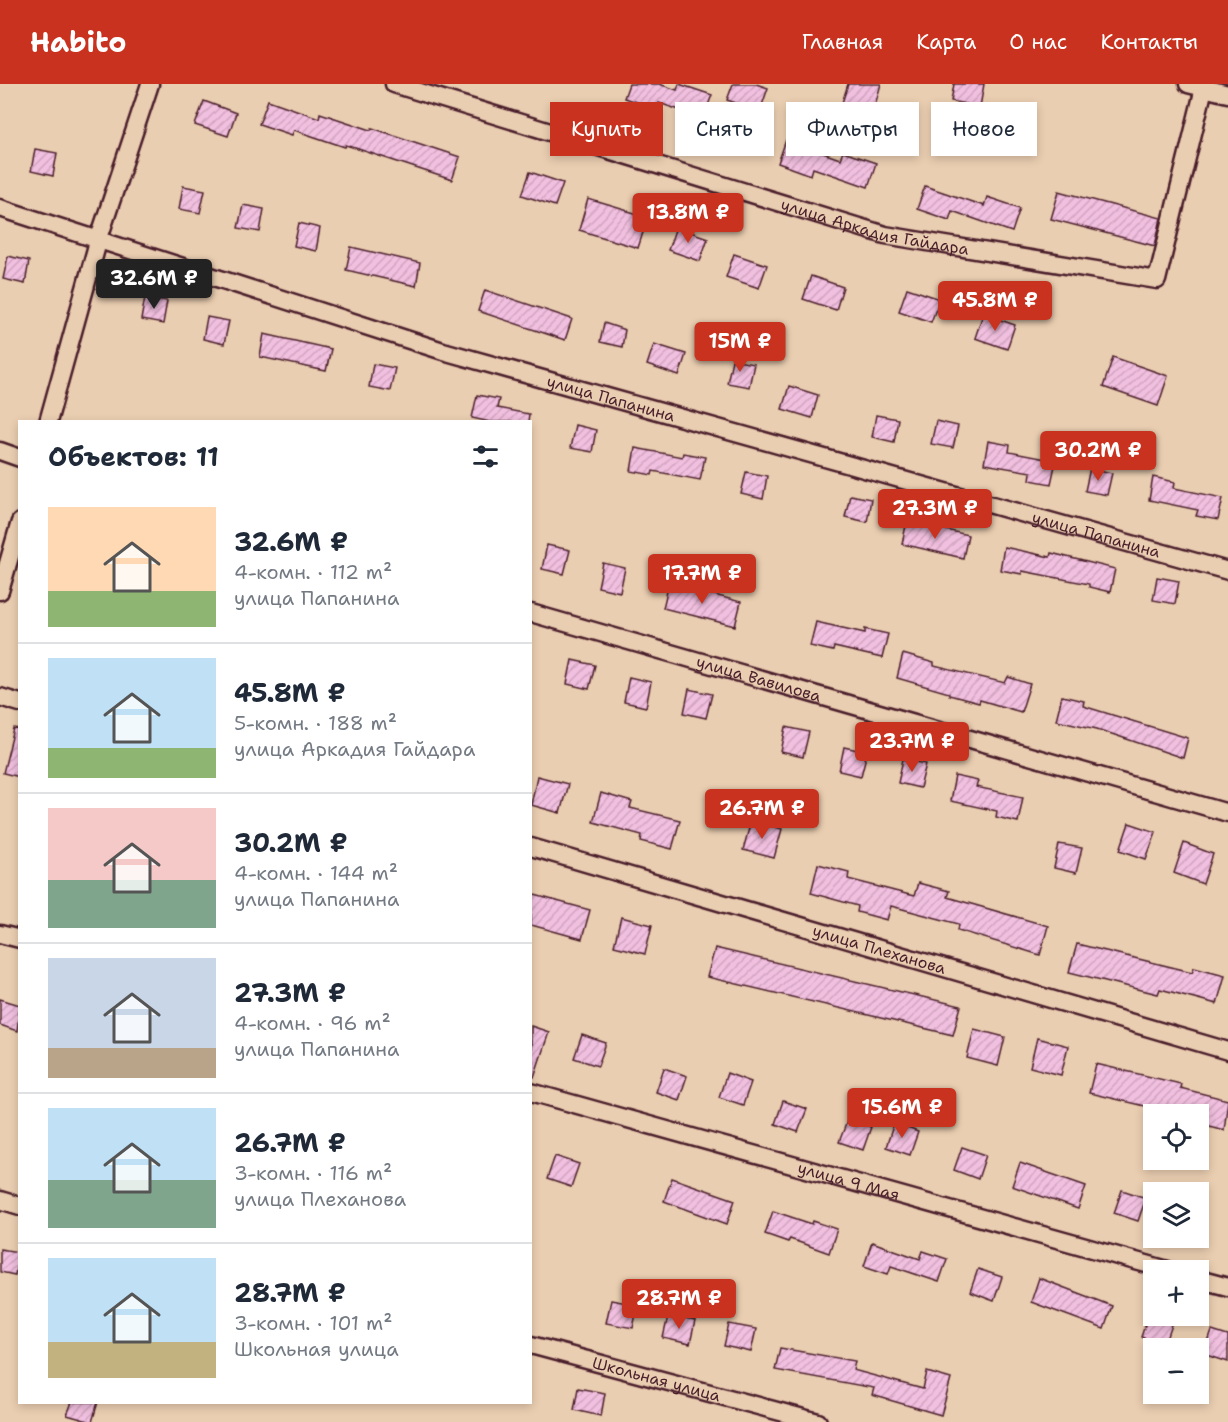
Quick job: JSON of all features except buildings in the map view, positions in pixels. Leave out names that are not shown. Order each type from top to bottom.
[{"type":"street","points":[[49,420],[99,238],[150,84]]},
{"type":"street","name":"улица Аркадия Гайдара","points":[[394,84],[885,235],[1157,280],[1196,86]]},
{"type":"street","points":[[1196,86],[1228,94]]},
{"type":"street","name":"улица Папанина","points":[[0,208],[99,238],[442,351],[1228,572]]},
{"type":"street","points":[[0,451],[18,457]]},
{"type":"street","points":[[0,591],[18,529]]},
{"type":"street","name":"улица Вавилова","points":[[532,613],[1228,813]]},
{"type":"street","points":[[0,697],[18,702]]},
{"type":"street","name":"улица Плеханова","points":[[532,847],[1228,1051]]},
{"type":"street","points":[[0,934],[18,938]]},
{"type":"street","name":"улица 9 Мая","points":[[532,1092],[1143,1263]]},
{"type":"street","points":[[0,1200],[18,1205]]},
{"type":"street","points":[[1209,1282],[1228,1287]]},
{"type":"street","name":"Школьная улица","points":[[532,1346],[818,1422]]}]
